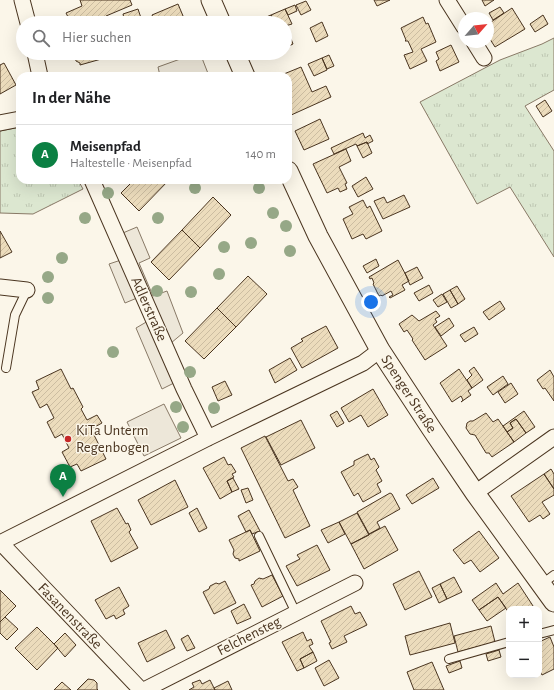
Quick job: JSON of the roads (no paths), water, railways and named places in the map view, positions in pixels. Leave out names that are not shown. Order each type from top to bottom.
[{"type":"street","points":[[22,0],[26,16]]},
{"type":"street","points":[[211,0],[218,16]]},
{"type":"street","points":[[447,0],[458,17]]},
{"type":"street","points":[[478,48],[484,58]]},
{"type":"street","points":[[37,60],[39,72]]},
{"type":"street","points":[[237,60],[243,72]]},
{"type":"street","points":[[0,123],[16,120]]},
{"type":"street","name":"Spenger Straße","points":[[292,180],[318,236],[380,350],[475,492],[548,580],[554,602]]},
{"type":"street","name":"Adlerstraße","points":[[94,184],[184,389],[208,438]]},
{"type":"street","points":[[0,287],[26,290]]},
{"type":"street","points":[[0,543],[208,438],[363,363],[380,350]]},
{"type":"street","points":[[475,492],[554,437]]},
{"type":"street","name":"Fasanenstraße","points":[[0,543],[143,690]]},
{"type":"street","name":"Felchensteg","points":[[143,690],[355,582]]},
{"type":"lane","points":[[6,368],[14,315],[26,290]]},
{"type":"lane","points":[[259,536],[296,612]]},
{"type":"lane","points":[[542,633],[554,630]]},
{"type":"lane","points":[[449,659],[506,643]]},
{"type":"place","name":"KiTa Unterm Regenbogen","points":[[68,439]]},
{"type":"place","name":"Meisenpfad","points":[[63,497]]}]
